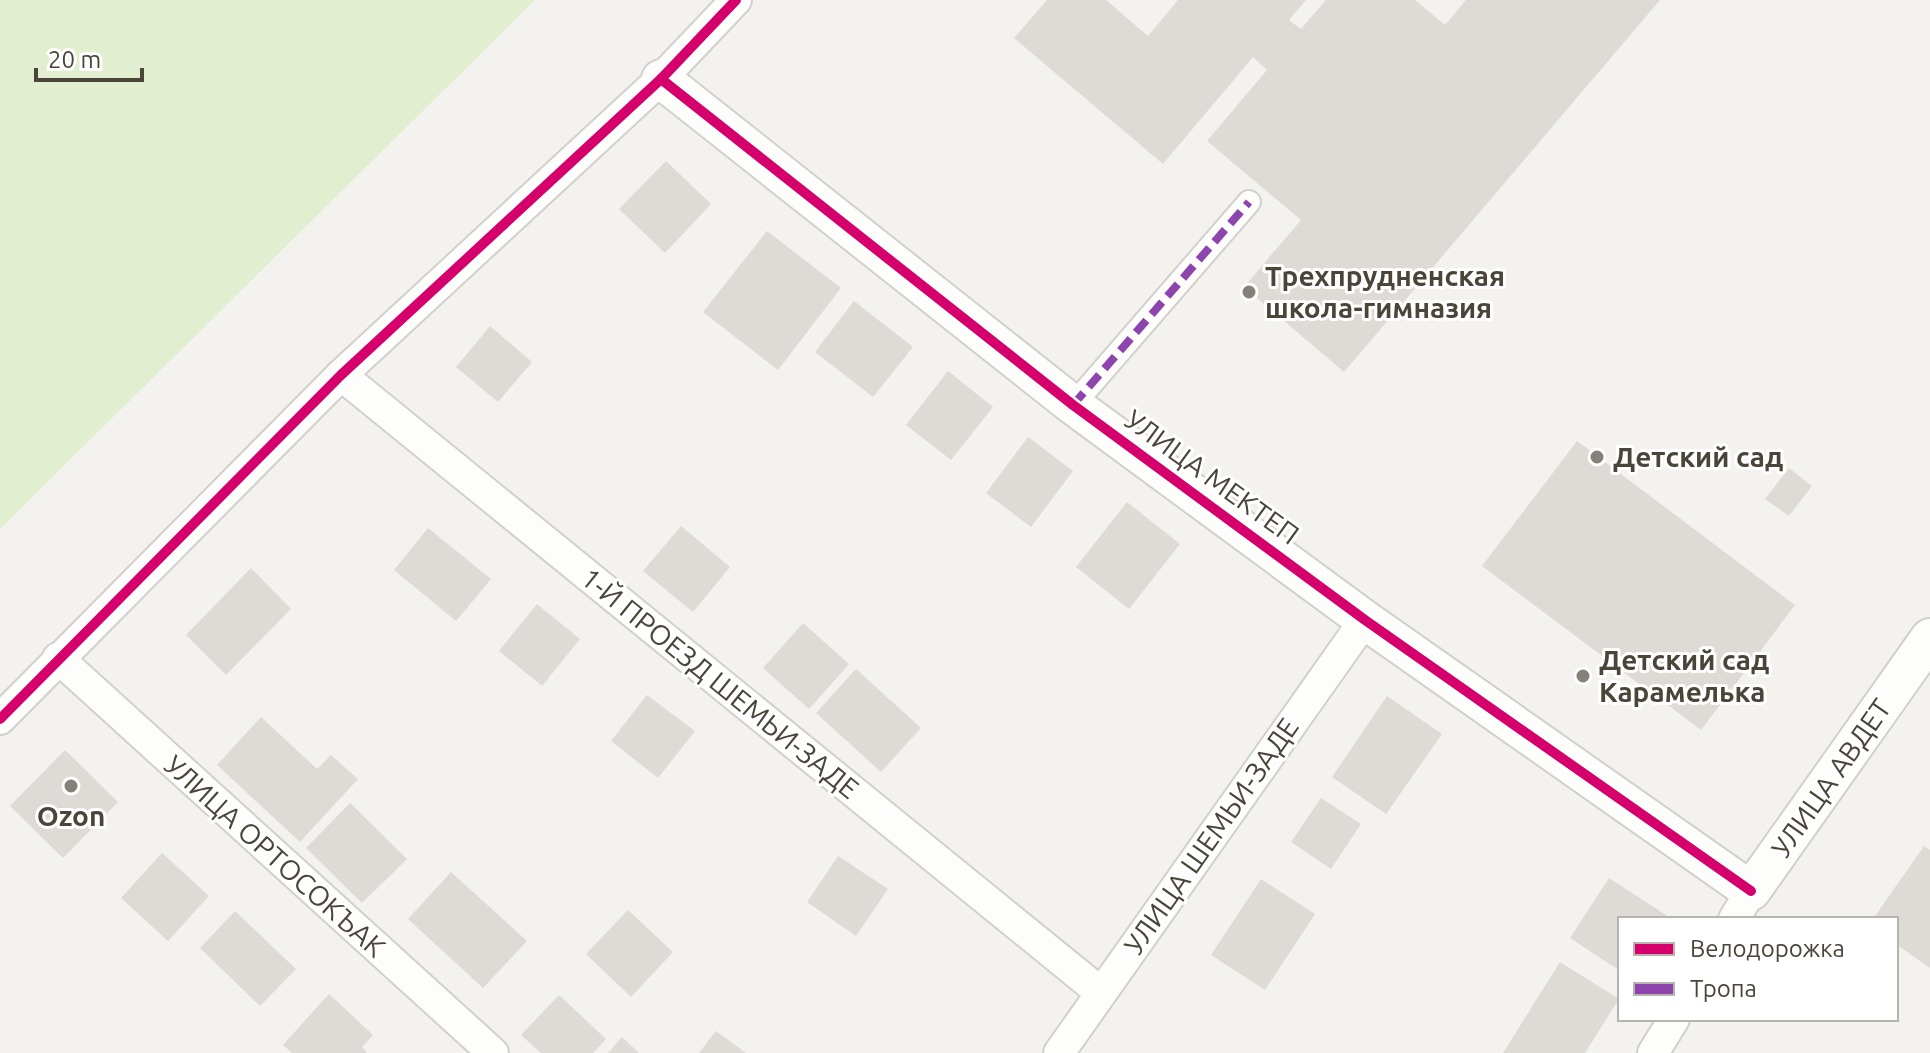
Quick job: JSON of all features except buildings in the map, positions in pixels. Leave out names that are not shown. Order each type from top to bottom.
[{"type":"street","points":[[0,719],[341,375],[661,79],[736,0]]},
{"type":"street","name":"УЛИЦА МЕКТЕП","points":[[661,79],[1073,405],[1365,620],[1742,905]]},
{"type":"street","points":[[1073,405],[1249,202]]},
{"type":"street","name":"1-Й ПРОЕЗД ШЕМЬИ-ЗАДЕ","points":[[341,375],[1100,992]]},
{"type":"street","name":"УЛИЦА ШЕМЬИ-ЗАДЕ","points":[[1059,1053],[1365,620]]},
{"type":"street","name":"УЛИЦА АВДЕТ","points":[[1742,905],[1930,638]]},
{"type":"street","name":"УЛИЦА ОРТОСОКЪАК","points":[[58,658],[493,1053]]},
{"type":"street","points":[[1653,1053],[1673,1021]]},
{"type":"green space","points":[[0,0],[535,0],[0,529]]},
{"type":"marked path","points":[[1073,405],[1249,202]]},
{"type":"cycle path","points":[[0,719],[341,375],[661,79],[736,0]]},
{"type":"cycle path","points":[[661,79],[1073,405],[1365,620],[1751,891]]},
{"type":"place","name":"Трехпрудненская школа-гимназия","points":[[1249,292]]},
{"type":"place","name":"Детский сад","points":[[1597,457]]},
{"type":"place","name":"Детский сад Карамелька","points":[[1583,676]]},
{"type":"place","name":"Ozon","points":[[71,786]]}]
